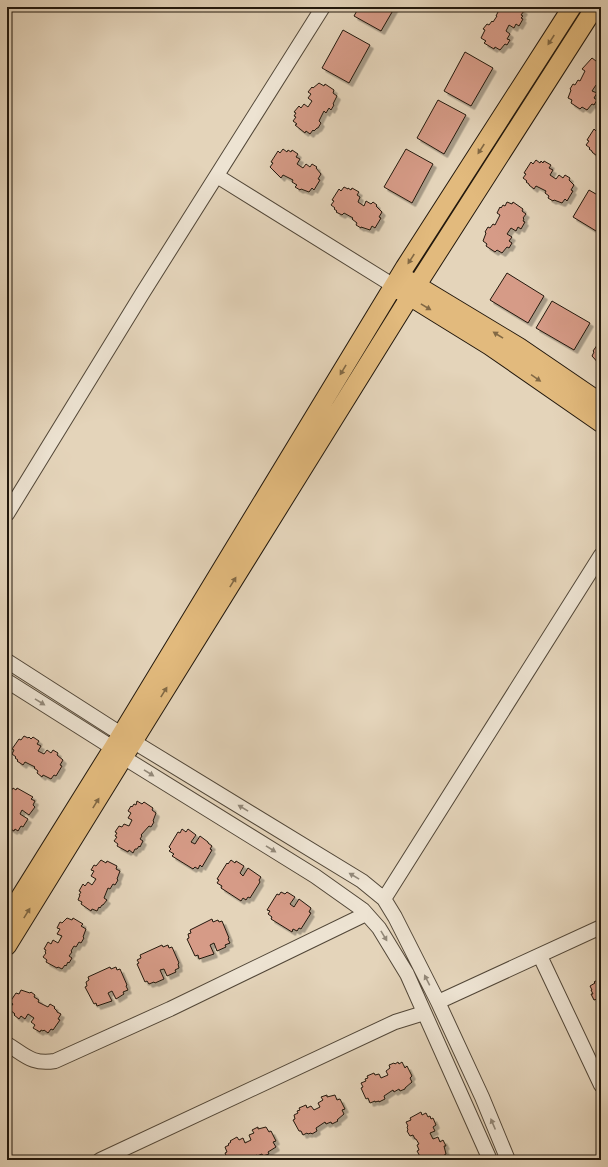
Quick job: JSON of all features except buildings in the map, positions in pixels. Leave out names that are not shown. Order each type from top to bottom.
[{"type":"main road","points":[[7,946],[123,745],[397,281],[572,7]]},
{"type":"main road","points":[[7,918],[123,745],[595,7]]},
{"type":"main road","points":[[397,281],[519,347],[601,403]]},
{"type":"main road","points":[[414,291],[601,423]]},
{"type":"street","points":[[7,514],[138,301],[323,7]]},
{"type":"street","points":[[216,176],[397,281]]},
{"type":"street","points":[[384,899],[601,555]]},
{"type":"street","points":[[7,661],[123,745],[363,910],[379,928],[407,974],[490,1160]]},
{"type":"street","points":[[7,681],[362,881],[384,899],[395,917],[438,1002],[482,1097],[508,1160]]},
{"type":"street","points":[[7,1044],[34,1062],[55,1062],[366,914]]},
{"type":"street","points":[[438,1002],[601,927]]},
{"type":"street","points":[[540,956],[601,1085]]},
{"type":"street","points":[[100,1160],[395,1022],[424,1012]]}]
